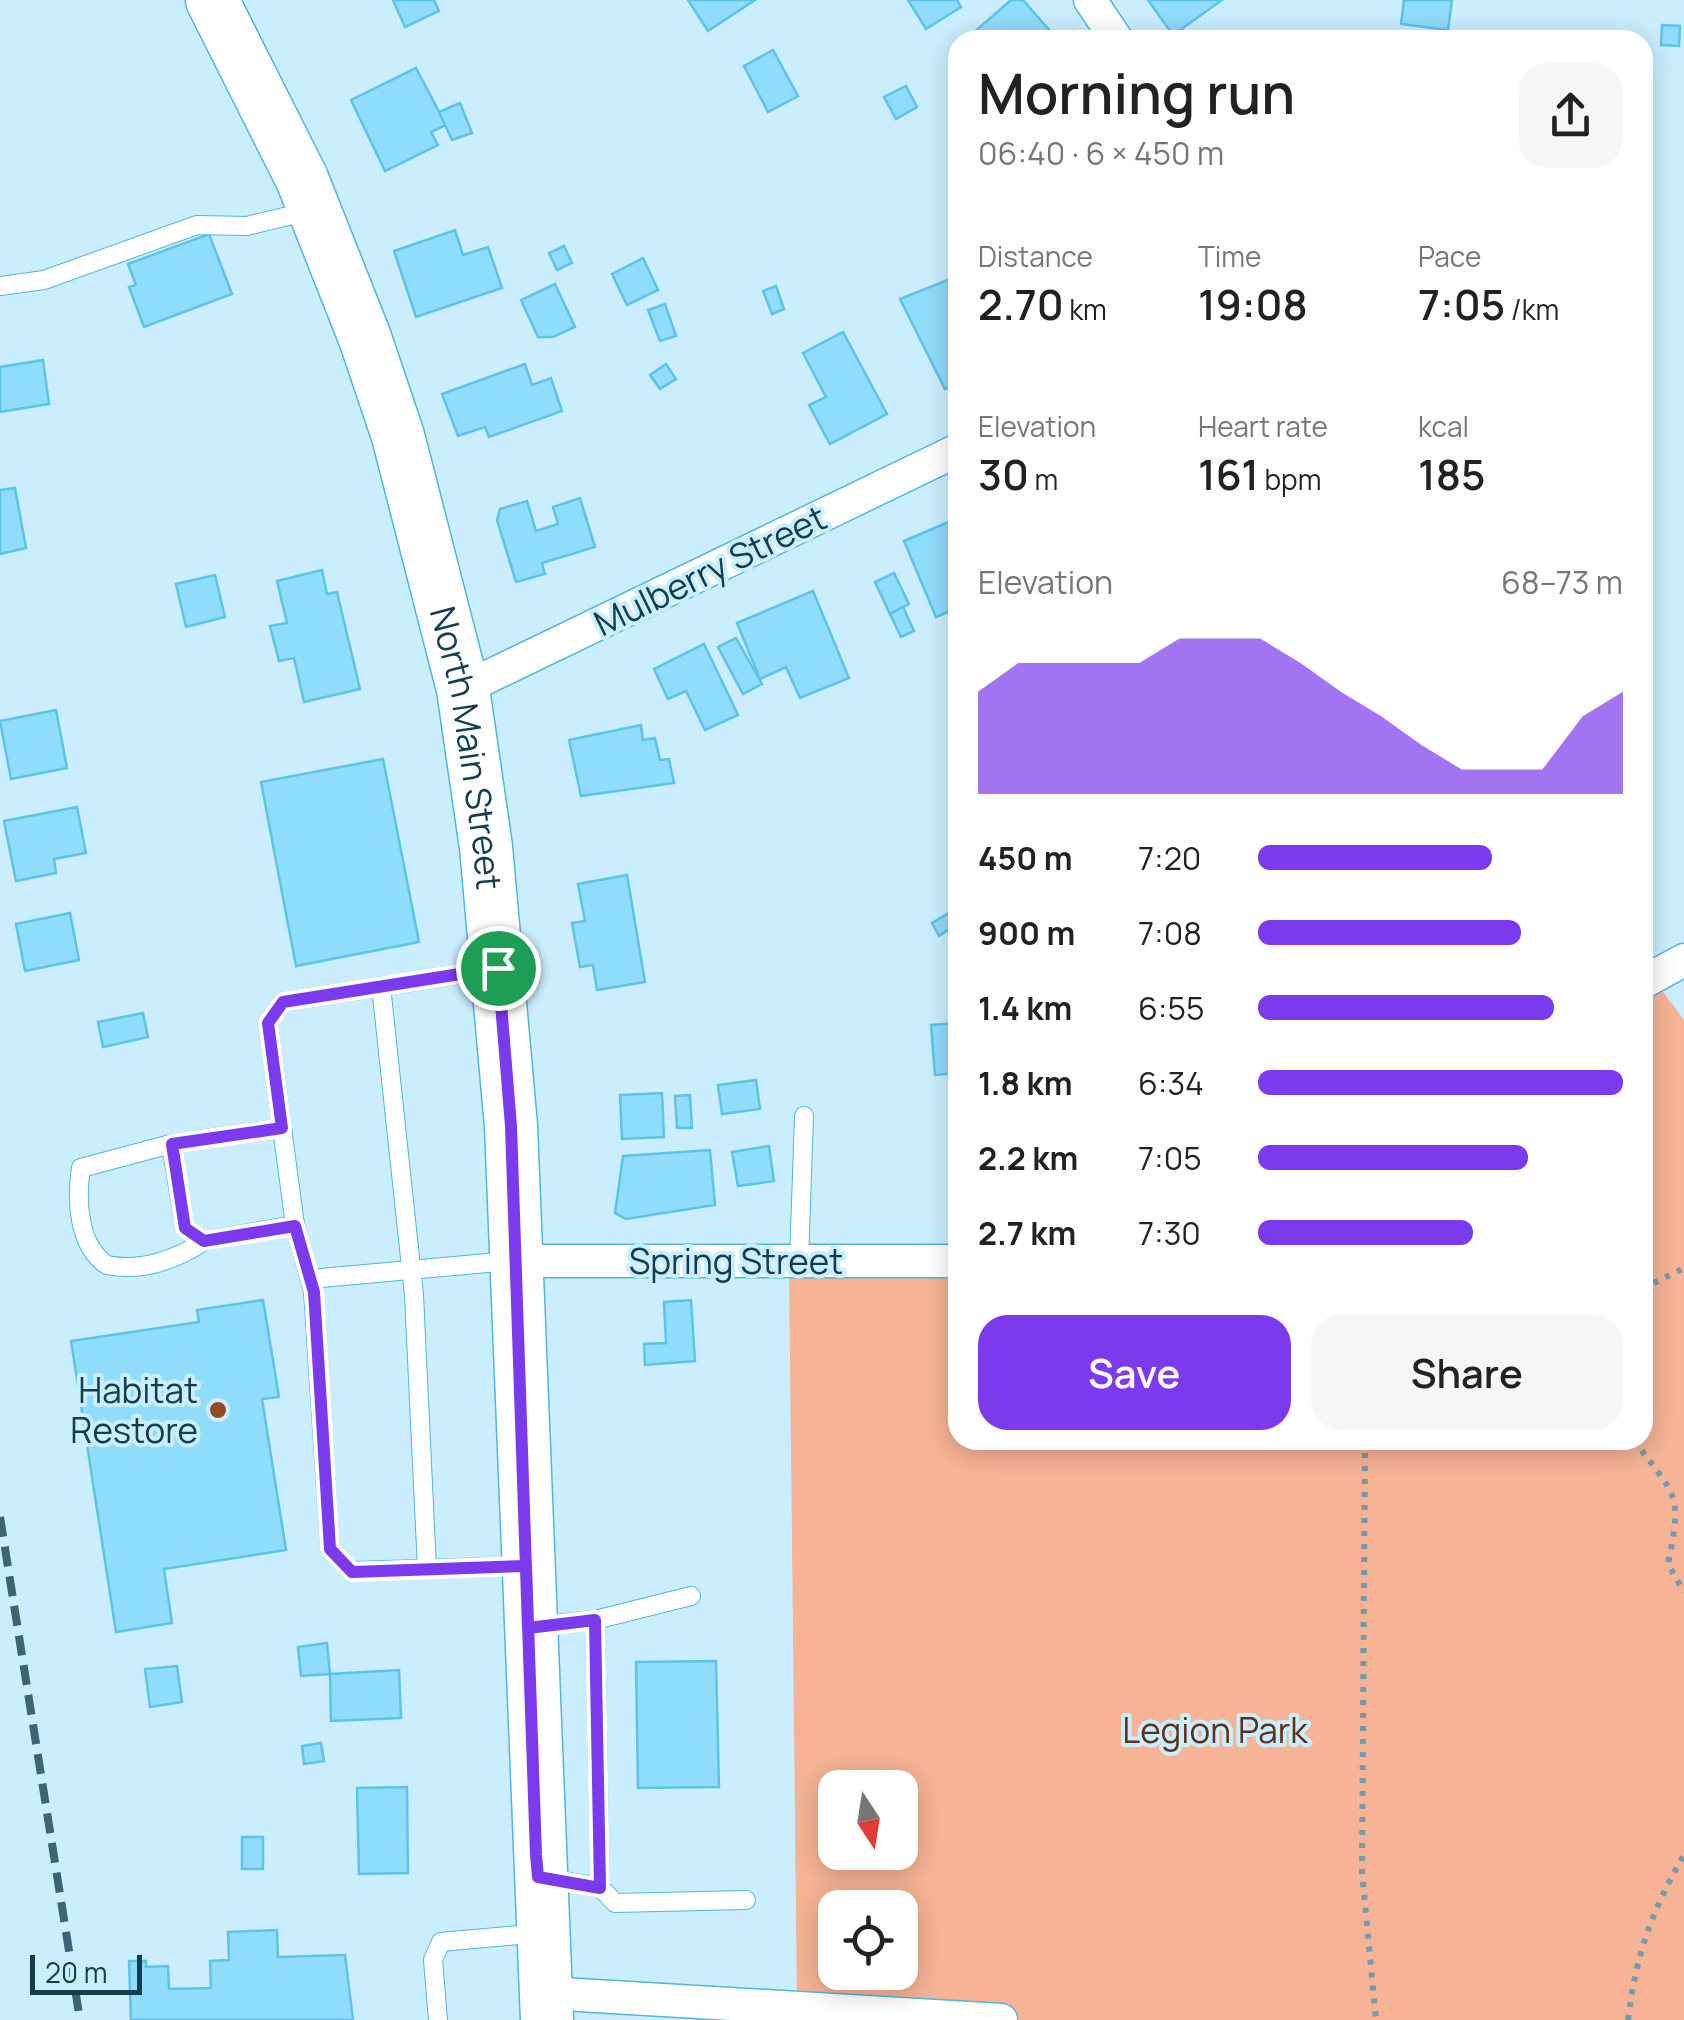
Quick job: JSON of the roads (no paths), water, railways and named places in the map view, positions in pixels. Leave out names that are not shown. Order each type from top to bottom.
[{"type":"main road","name":"North Main Street","points":[[212,0],[314,210],[398,436],[463,689],[498,968],[511,1126],[546,2006]]},
{"type":"street","points":[[1090,0],[1111,30]]},
{"type":"street","name":"Mulberry Street","points":[[463,689],[948,455]]},
{"type":"street","points":[[1653,976],[1675,961],[1684,960]]},
{"type":"street","name":"Spring Street","points":[[515,1261],[948,1261]]},
{"type":"street","points":[[546,2006],[1001,2020]]},
{"type":"lane","points":[[0,286],[44,280],[198,225],[246,226],[314,210]]},
{"type":"lane","points":[[498,968],[283,1002],[268,1023],[295,1226],[310,1279],[330,1549],[352,1572],[526,1566]]},
{"type":"lane","points":[[382,986],[411,1270],[427,1569]]},
{"type":"lane","points":[[799,1261],[804,1116]]},
{"type":"lane","points":[[282,1128],[172,1144],[86,1163],[81,1168],[80,1203],[84,1230],[98,1259],[108,1265],[134,1267],[184,1254],[204,1241],[295,1226]]},
{"type":"lane","points":[[172,1144],[185,1228],[204,1241]]},
{"type":"lane","points":[[310,1279],[515,1261]]},
{"type":"lane","points":[[528,1628],[595,1620],[691,1596]]},
{"type":"lane","points":[[595,1620],[600,1888]]},
{"type":"lane","points":[[538,1877],[600,1888],[615,1903],[746,1900]]},
{"type":"lane","points":[[438,2020],[434,1960],[441,1942],[541,1934]]},
{"type":"railway","points":[[0,1517],[80,2020]]},
{"type":"place","name":"Habitat Restore","points":[[218,1410]]},
{"type":"park label","name":"Legion Park","points":[[1215,1730]]}]
